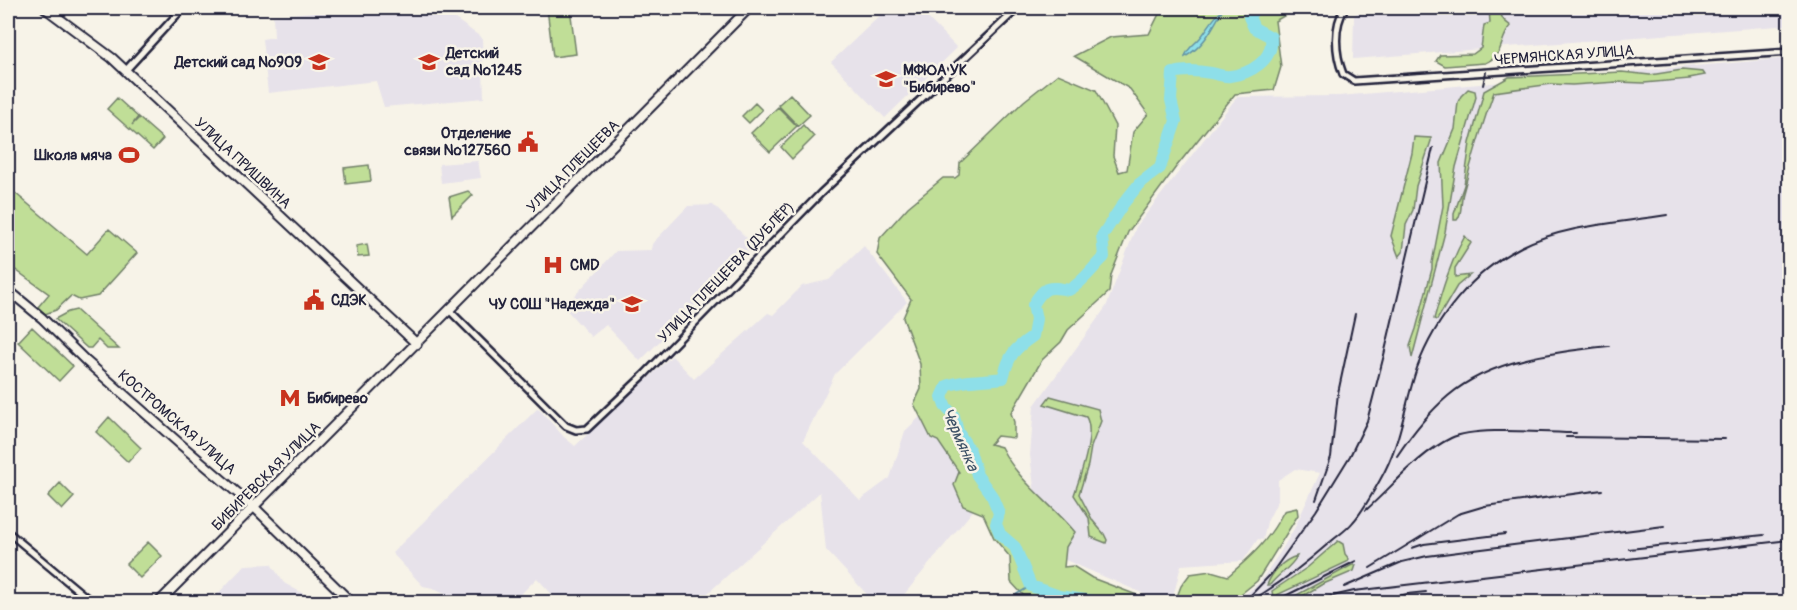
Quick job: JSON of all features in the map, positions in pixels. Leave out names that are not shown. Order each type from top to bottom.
[{"type":"main road","name":"УЛИЦА ПРИШВИНА","points":[[45,8],[95,43],[126,70],[417,344]]},
{"type":"main road","name":"УЛИЦА ПЛЕЩЕЕВА","points":[[417,344],[749,8]]},
{"type":"main road","name":"КОСТРОМСКАЯ УЛИЦА","points":[[8,290],[254,507],[351,603]]},
{"type":"main road","name":"БИБИРЕВСКАЯ УЛИЦА","points":[[159,603],[417,344]]},
{"type":"street","points":[[126,70],[183,8]]},
{"type":"street","name":"УЛИЦА ПЛЕЩЕЕВА (ДУБЛЁР)","points":[[450,311],[566,426],[576,430],[587,429],[644,375],[821,193],[1018,8]]},
{"type":"street","name":"ЧЕРМЯНСКАЯ УЛИЦА","points":[[1345,8],[1341,12],[1336,50],[1342,74],[1354,81],[1790,52]]},
{"type":"street","points":[[8,532],[92,603]]},
{"type":"shaded area","points":[[347,8],[376,8],[376,10],[440,8],[482,38],[484,98],[384,107],[376,81],[268,93],[262,39],[274,37],[273,16]]},
{"type":"shaded area","name":"МФЮА УК \"Бибирево\"","points":[[888,8],[918,8],[957,48],[885,118],[831,62]]},
{"type":"shaded area","points":[[1362,8],[1789,8],[1789,25],[1353,59],[1354,16]]},
{"type":"shaded area","points":[[1789,58],[1789,602],[1235,602],[1259,583],[1279,554],[1294,529],[1320,473],[1295,469],[1278,480],[1278,500],[1267,522],[1263,540],[1258,539],[1243,561],[1181,565],[1172,602],[1163,602],[1063,559],[1036,503],[1030,455],[1034,406],[1106,307],[1136,227],[1237,97],[1339,96]]},
{"type":"shaded area","points":[[478,161],[481,178],[441,183],[439,164]]},
{"type":"shaded area","points":[[713,205],[755,246],[640,361],[606,325],[591,337],[564,307],[616,251],[651,250],[652,244],[688,206]]},
{"type":"shaded area","points":[[864,246],[907,302],[835,374],[803,441],[860,500],[890,478],[905,431],[923,414],[980,502],[898,602],[874,602],[826,550],[820,492],[698,602],[559,602],[537,578],[513,602],[461,602],[433,588],[423,586],[392,553],[538,408],[575,446],[672,356],[694,379],[768,313],[773,315],[802,286],[829,280]]},
{"type":"shaded area","points":[[271,564],[284,583],[318,602],[210,602],[245,565]]},
{"type":"green space","points":[[547,8],[570,8],[576,54],[553,57]]},
{"type":"green space","points":[[1162,8],[1294,8],[1275,21],[1281,67],[1274,90],[1235,94],[1176,167],[1128,232],[1111,275],[1109,292],[1068,330],[1061,342],[1042,360],[1011,413],[1014,422],[1014,438],[997,436],[990,444],[1001,447],[1017,472],[1075,532],[1066,547],[1064,567],[1073,566],[1092,578],[1151,602],[1046,602],[1025,597],[1011,582],[1010,557],[994,538],[983,514],[963,506],[954,485],[959,472],[938,441],[931,438],[914,404],[921,389],[920,364],[903,318],[911,299],[877,254],[880,238],[908,207],[943,178],[955,178],[959,175],[960,163],[1024,101],[1058,74],[1096,90],[1115,126],[1113,156],[1119,172],[1127,170],[1133,132],[1148,114],[1130,89],[1074,56],[1111,37],[1149,34]]},
{"type":"green space","points":[[1489,8],[1502,8],[1503,18],[1511,26],[1504,36],[1499,51],[1492,59],[1485,63],[1445,66],[1436,61],[1440,55],[1473,54],[1481,48],[1484,25],[1490,23]]},
{"type":"green space","points":[[1682,70],[1703,72],[1705,75],[1690,79],[1644,83],[1552,84],[1494,92],[1462,196],[1460,214],[1457,220],[1454,220],[1464,185],[1470,143],[1484,91],[1509,77],[1622,72],[1650,75]]},
{"type":"green space","points":[[1468,89],[1475,91],[1476,97],[1456,167],[1445,232],[1412,358],[1410,346],[1432,269],[1443,206],[1441,163],[1455,129],[1458,102]]},
{"type":"green space","points":[[790,94],[810,115],[798,126],[778,105]]},
{"type":"green space","points":[[117,98],[138,117],[132,125],[139,118],[163,139],[153,150],[107,109]]},
{"type":"green space","points":[[755,103],[762,110],[749,123],[742,116]]},
{"type":"green space","points":[[778,107],[797,126],[770,152],[751,133]]},
{"type":"green space","points":[[803,125],[814,137],[792,159],[781,147]]},
{"type":"green space","points":[[1414,137],[1431,138],[1431,141],[1416,186],[1413,210],[1406,225],[1403,252],[1399,257],[1391,236]]},
{"type":"green space","points":[[369,165],[371,181],[346,184],[344,168]]},
{"type":"green space","points":[[8,187],[87,254],[109,229],[137,253],[98,296],[79,300],[71,296],[56,310],[45,314],[38,307],[49,294],[10,266],[8,269]]},
{"type":"green space","points":[[468,191],[473,195],[452,216],[449,197]]},
{"type":"green space","points":[[1465,236],[1471,243],[1455,268],[1455,277],[1470,275],[1457,286],[1437,320],[1434,319],[1443,287]]},
{"type":"green space","points":[[367,244],[369,256],[358,257],[356,246]]},
{"type":"green space","points":[[76,310],[119,349],[107,349],[98,340],[91,348],[87,348],[55,319]]},
{"type":"green space","points":[[32,327],[73,366],[59,381],[18,342]]},
{"type":"green space","points":[[1050,396],[1098,409],[1101,421],[1091,447],[1079,494],[1093,521],[1104,534],[1106,543],[1091,537],[1089,518],[1074,495],[1088,444],[1089,424],[1086,417],[1044,404]]},
{"type":"green space","points":[[109,417],[141,448],[128,462],[96,432]]},
{"type":"green space","points":[[60,483],[74,497],[62,510],[48,496]]},
{"type":"green space","points":[[1297,508],[1298,515],[1257,581],[1231,602],[1175,602],[1181,586],[1190,574],[1211,571],[1228,576],[1260,546],[1284,511]]},
{"type":"green space","points":[[1338,541],[1343,544],[1345,554],[1349,559],[1347,562],[1273,597],[1272,591],[1308,567]]},
{"type":"green space","points":[[148,542],[162,556],[140,578],[126,564]]},
{"type":"green space","points":[[1297,556],[1270,585],[1267,585],[1279,567],[1287,560]]},
{"type":"green space","points":[[1352,565],[1356,565],[1354,571],[1321,585],[1301,597],[1284,602]]},
{"type":"water","points":[[1222,11],[1211,31],[1192,53],[1185,57],[1189,49]]},
{"type":"waterway","name":"Чермянка","points":[[1098,602],[1059,596],[1031,586],[1015,547],[1000,534],[996,524],[999,513],[992,496],[977,475],[970,451],[958,432],[954,416],[945,406],[942,397],[947,386],[953,384],[1003,378],[1013,353],[1033,336],[1036,319],[1033,305],[1040,294],[1051,288],[1069,290],[1084,279],[1104,257],[1102,236],[1139,184],[1160,168],[1176,121],[1171,100],[1173,73],[1197,71],[1225,76],[1238,75],[1253,69],[1265,59],[1269,53],[1271,37],[1254,28],[1249,17],[1255,8]]},
{"type":"waterway","points":[[1017,594],[1031,586]]},
{"type":"railway","points":[[1483,85],[1486,72]]},
{"type":"railway","points":[[1249,597],[1271,574],[1316,511],[1350,456],[1367,421],[1433,148]]},
{"type":"railway","points":[[1249,602],[1310,559],[1348,528],[1361,512],[1393,453],[1417,368],[1434,332],[1458,298],[1487,269],[1521,247],[1555,234],[1573,229],[1667,215]]},
{"type":"railway","points":[[1316,500],[1331,457],[1338,393],[1355,314]]},
{"type":"railway","points":[[1397,456],[1420,424],[1448,396],[1465,383],[1484,373],[1524,359],[1609,346]]},
{"type":"railway","points":[[1366,510],[1417,461],[1451,438],[1462,434],[1494,431],[1576,433]]},
{"type":"railway","points":[[1566,437],[1725,439]]},
{"type":"railway","points":[[1370,568],[1458,514],[1485,506],[1602,490]]},
{"type":"railway","points":[[1344,587],[1402,562],[1427,556],[1664,526]]},
{"type":"railway","points":[[1412,548],[1424,544],[1505,534]]},
{"type":"railway","points":[[1629,549],[1764,535]]},
{"type":"railway","points":[[1307,602],[1354,591],[1789,540]]},
{"type":"railway","points":[[1273,602],[1356,561]]},
{"type":"railway","points":[[1375,602],[1426,592]]},
{"type":"place","name":"Детский сад №909","points":[[319,62]]},
{"type":"place","name":"Детский сад №1245","points":[[429,62]]},
{"type":"place","name":"МФЮА УК \"Бибирево\"","points":[[886,79]]},
{"type":"place","name":"Отделение связи №127560","points":[[528,142]]},
{"type":"place","name":"Школа мяча","points":[[129,155]]},
{"type":"place","name":"CMD","points":[[553,265]]},
{"type":"place","name":"СДЭК","points":[[314,300]]},
{"type":"place","name":"ЧУ СОШ \"Надежда\"","points":[[632,304]]},
{"type":"place","name":"Бибирево","points":[[290,398]]}]
